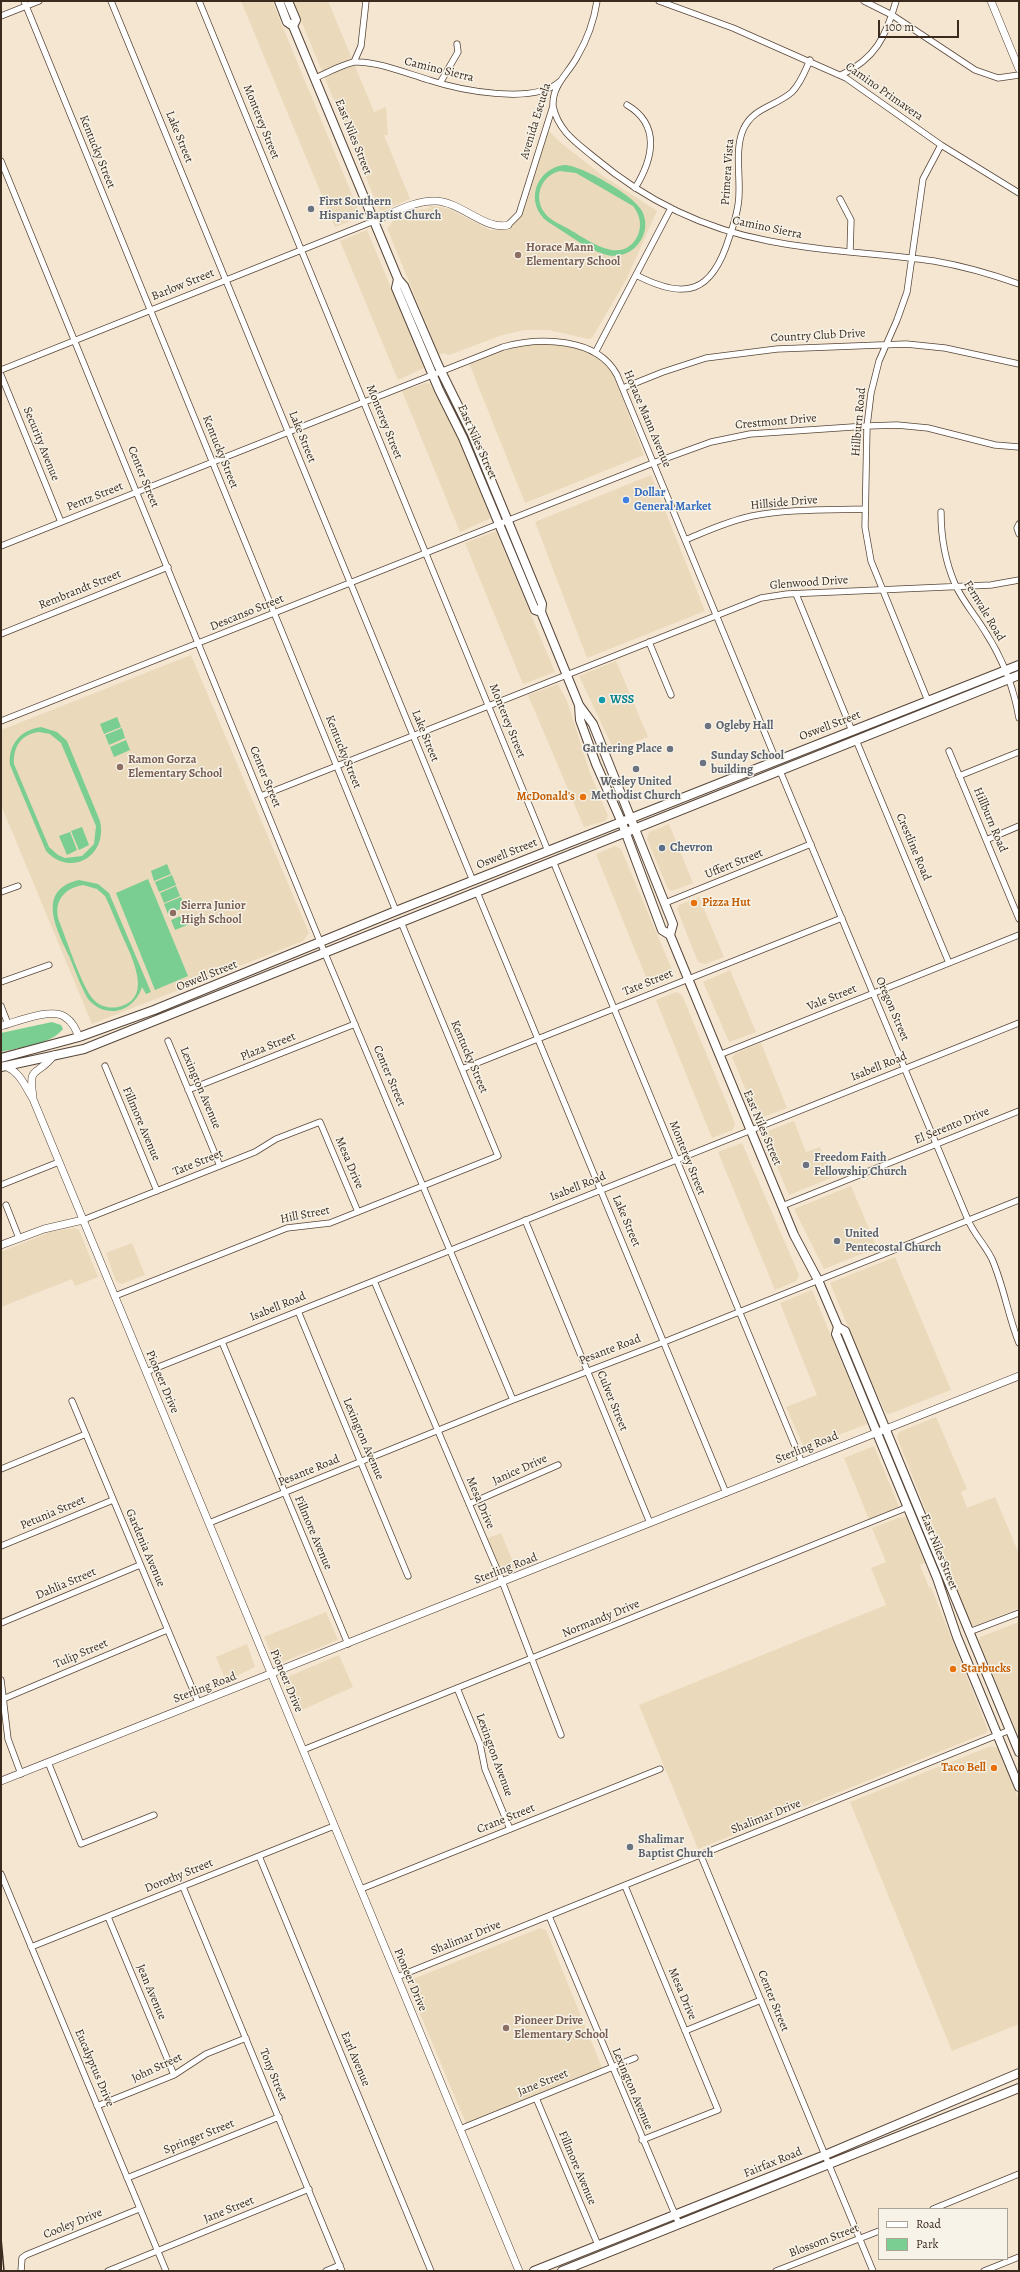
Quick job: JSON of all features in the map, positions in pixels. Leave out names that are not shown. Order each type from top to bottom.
[{"type":"main road","name":"East Niles Street","points":[[278,1],[287,22],[293,26],[398,280],[404,286],[472,434],[542,604],[541,612],[579,705],[583,728],[622,823],[662,930],[670,935],[782,1206],[818,1280],[838,1327],[836,1334],[908,1507],[939,1584],[957,1637],[1019,1787]]},
{"type":"main road","name":"East Niles Street","points":[[288,1],[296,20],[293,26]]},
{"type":"main road","name":"East Niles Street","points":[[398,280],[396,288],[433,374],[463,438],[535,610],[541,612]]},
{"type":"main road","name":"Oswell Street","points":[[1,1058],[79,1037],[154,1010],[321,944],[396,911],[1019,665]]},
{"type":"main road","name":"Oswell Street","points":[[3,1066],[84,1049],[1019,675]]},
{"type":"main road","name":"East Niles Street","points":[[579,705],[593,724],[673,924],[670,935]]},
{"type":"main road","points":[[780,771],[780,766],[784,763],[822,747],[833,738]]},
{"type":"main road","points":[[723,793],[739,782],[773,767],[777,763],[776,760]]},
{"type":"main road","name":"East Niles Street","points":[[838,1327],[845,1330],[1019,1752]]},
{"type":"main road","points":[[908,1507],[912,1508],[918,1517],[935,1551]]},
{"type":"main road","points":[[939,1584],[948,1593],[964,1631],[969,1632]]},
{"type":"main road","name":"Fairfax Road","points":[[534,2271],[824,2155],[1019,2074]]},
{"type":"main road","points":[[997,2096],[1019,2082]]},
{"type":"main road","name":"Fairfax Road","points":[[562,2271],[1019,2088]]},
{"type":"street","points":[[1,16],[25,4],[39,1]]},
{"type":"street","name":"Lake Street","points":[[111,1],[473,881]]},
{"type":"street","name":"Monterey Street","points":[[199,1],[548,851]]},
{"type":"street","points":[[315,78],[354,62],[361,46],[366,1]]},
{"type":"street","name":"Avenida Escuela","points":[[508,225],[519,214],[553,106],[554,94],[559,82],[584,45],[597,1]]},
{"type":"street","name":"Camino Primavera","points":[[659,1],[810,60],[841,75],[862,88],[942,145],[1019,193]]},
{"type":"street","points":[[864,1],[892,15],[975,70],[998,78],[1019,75]]},
{"type":"street","points":[[841,75],[858,67],[868,58],[883,37],[896,1]]},
{"type":"street","points":[[991,1],[1019,69]]},
{"type":"street","name":"Kentucky Street","points":[[25,4],[396,911]]},
{"type":"street","points":[[440,83],[458,52],[456,44]]},
{"type":"street","name":"Primera Vista","points":[[636,275],[668,289],[693,287],[708,279],[719,267],[731,232],[738,204],[739,146],[743,130],[759,110],[792,91],[801,79],[810,60]]},
{"type":"street","name":"Camino Sierra","points":[[354,62],[389,68],[440,83],[486,91],[527,93],[544,91],[559,82]]},
{"type":"street","points":[[627,105],[644,120],[650,142],[646,168],[635,188]]},
{"type":"street","name":"Camino Sierra","points":[[553,106],[557,121],[566,134],[601,164],[635,188],[671,208],[731,232],[795,246],[913,258],[964,267],[1019,284]]},
{"type":"street","name":"Hillburn Road","points":[[928,701],[868,551],[865,527],[867,426],[874,378],[886,344],[903,306],[913,258],[920,191],[927,170],[942,145]]},
{"type":"street","name":"Center Street","points":[[1,161],[321,944],[513,1400]]},
{"type":"street","points":[[840,199],[851,220],[850,252]]},
{"type":"street","points":[[374,221],[417,203],[435,201],[451,204],[493,225],[508,225]]},
{"type":"street","points":[[595,353],[671,208]]},
{"type":"street","name":"Barlow Street","points":[[1,370],[374,221]]},
{"type":"street","name":"Horace Mann Avenue","points":[[442,371],[503,347],[527,341],[564,343],[595,353],[610,363],[623,388],[776,760]]},
{"type":"street","name":"Country Club Drive","points":[[623,388],[682,365],[725,354],[777,349],[886,344],[945,348],[1019,364]]},
{"type":"street","name":"Pentz Street","points":[[1,546],[442,371]]},
{"type":"street","name":"Security Avenue","points":[[1,375],[61,522]]},
{"type":"street","name":"Crestmont Drive","points":[[500,524],[653,463],[711,442],[750,434],[897,425],[928,428],[995,445],[1019,447]]},
{"type":"street","name":"Hillside Drive","points":[[685,540],[720,525],[751,516],[783,512],[865,508]]},
{"type":"street","name":"Fernvale Road","points":[[941,512],[945,555],[956,587],[993,644],[1015,699],[1019,718]]},
{"type":"street","name":"Descanso Street","points":[[1,722],[500,524]]},
{"type":"street","points":[[1019,524],[1017,528],[1019,534]]},
{"type":"street","name":"Rembrandt Street","points":[[1,634],[168,567]]},
{"type":"street","name":"Glenwood Drive","points":[[261,796],[761,598],[796,594],[991,585],[1019,580]]},
{"type":"street","points":[[796,594],[852,731]]},
{"type":"street","points":[[649,642],[671,695]]},
{"type":"street","name":"Crestline Road","points":[[856,740],[949,963]]},
{"type":"street","name":"Hillburn Road","points":[[949,751],[986,840],[1018,911],[1019,919]]},
{"type":"street","points":[[959,776],[1019,752]]},
{"type":"street","name":"Oregon Street","points":[[780,771],[973,1232],[991,1257],[1004,1289],[1019,1343]]},
{"type":"street","points":[[986,840],[1019,826]]},
{"type":"street","name":"Uffert Street","points":[[665,904],[811,844]]},
{"type":"street","name":"Monterey Street","points":[[553,861],[802,1463]]},
{"type":"street","points":[[1,892],[18,886]]},
{"type":"street","name":"Lake Street","points":[[477,892],[726,1493]]},
{"type":"street","name":"Tate Street","points":[[462,1069],[842,918]]},
{"type":"street","name":"Kentucky Street","points":[[401,922],[498,1156]]},
{"type":"street","name":"Vale Street","points":[[719,1055],[1019,935]]},
{"type":"street","points":[[1,982],[49,965]]},
{"type":"street","points":[[1,1006],[4,1025],[54,1013],[65,1016],[74,1025],[79,1037]]},
{"type":"street","name":"Isabell Road","points":[[146,1372],[1019,1023]]},
{"type":"street","name":"Plaza Street","points":[[188,1090],[355,1024]]},
{"type":"street","name":"Lexington Avenue","points":[[168,1041],[220,1166]]},
{"type":"street","name":"Pioneer Drive","points":[[33,1099],[31,1078],[33,1073],[47,1064],[54,1055]]},
{"type":"street","name":"Pioneer Drive","points":[[3,1066],[14,1070],[18,1074],[33,1099],[518,2271]]},
{"type":"street","name":"Fillmore Avenue","points":[[105,1066],[157,1191]]},
{"type":"street","name":"El Serento Drive","points":[[782,1206],[1019,1111]]},
{"type":"street","name":"Tate Street","points":[[83,1220],[255,1152],[276,1139],[320,1122]]},
{"type":"street","name":"Mesa Drive","points":[[320,1122],[358,1212]]},
{"type":"street","name":"Hill Street","points":[[115,1296],[287,1228],[322,1225],[498,1156]]},
{"type":"street","points":[[1,1185],[59,1162]]},
{"type":"street","name":"Pesante Road","points":[[209,1523],[361,1463],[436,1430],[588,1370],[664,1342],[1019,1200]]},
{"type":"street","points":[[6,1205],[19,1238]]},
{"type":"street","points":[[1,1245],[44,1229],[83,1220]]},
{"type":"street","name":"Culver Street","points":[[525,1220],[650,1523]]},
{"type":"street","name":"Mesa Drive","points":[[374,1281],[436,1430],[502,1581],[561,1735]]},
{"type":"street","name":"Lexington Avenue","points":[[298,1311],[408,1576]]},
{"type":"street","name":"Fillmore Avenue","points":[[222,1342],[348,1644]]},
{"type":"street","name":"Sterling Road","points":[[1,1781],[1019,1376]]},
{"type":"street","name":"Gardenia Avenue","points":[[72,1401],[198,1702]]},
{"type":"street","points":[[1,1469],[86,1434]]},
{"type":"street","name":"Janice Drive","points":[[469,1504],[558,1465]]},
{"type":"street","name":"Petunia Street","points":[[1,1546],[113,1500]]},
{"type":"street","name":"Normandy Drive","points":[[303,1750],[908,1507]]},
{"type":"street","name":"Dahlia Street","points":[[1,1623],[140,1565]]},
{"type":"street","points":[[969,1632],[1019,1613]]},
{"type":"street","name":"Tulip Street","points":[[3,1699],[168,1630]]},
{"type":"street","points":[[1,1680],[8,1739],[21,1774]]},
{"type":"street","name":"Lexington Avenue","points":[[457,1688],[480,1744],[485,1769],[510,1829]]},
{"type":"street","name":"Shalimar Drive","points":[[397,1977],[701,1856],[1010,1730]]},
{"type":"street","points":[[48,1762],[82,1844],[154,1815]]},
{"type":"street","name":"Crane Street","points":[[361,1889],[660,1769]]},
{"type":"street","name":"Dorothy Street","points":[[32,1947],[334,1826]]},
{"type":"street","name":"Earl Avenue","points":[[259,1856],[431,2271]]},
{"type":"street","name":"Center Street","points":[[701,1856],[873,2271]]},
{"type":"street","name":"Eucalyptus Drive","points":[[1,1874],[166,2271]]},
{"type":"street","name":"Mesa Drive","points":[[625,1886],[718,2110],[642,2140]]},
{"type":"street","name":"Tony Street","points":[[183,1887],[341,2268]]},
{"type":"street","name":"Lexington Avenue","points":[[549,1916],[642,2140],[679,2224]]},
{"type":"street","name":"Jean Avenue","points":[[108,1917],[174,2075]]},
{"type":"street","points":[[685,2031],[761,2000]]},
{"type":"street","name":"John Street","points":[[97,2106],[174,2075],[206,2054],[246,2038]]},
{"type":"street","name":"Jane Street","points":[[460,2129],[635,2058]]},
{"type":"street","name":"Fillmore Avenue","points":[[536,2098],[598,2246]]},
{"type":"street","name":"Springer Street","points":[[127,2178],[279,2117]]},
{"type":"street","points":[[935,2208],[1019,2174]]},
{"type":"street","name":"Jane Street","points":[[108,2271],[309,2190]]},
{"type":"street","name":"Cooley Drive","points":[[21,2268],[22,2258],[26,2254],[139,2209]]},
{"type":"street","name":"Blossom Street","points":[[776,2271],[878,2231]]},
{"type":"street","points":[[984,2271],[1019,2257]]},
{"type":"street","points":[[326,2271],[341,2268]]},
{"type":"shaded area","points":[[241,1],[272,1],[360,214],[359,218],[335,227]]},
{"type":"shaded area","points":[[293,1],[328,1],[374,112],[386,107],[388,135],[384,135],[410,199],[382,211],[379,209]]},
{"type":"shaded area","name":"Horace Mann Elementary School","points":[[548,130],[560,142],[603,176],[657,211],[626,280],[592,338],[588,339],[549,330],[524,330],[502,335],[449,355],[443,353],[439,355],[387,228],[393,220],[418,210],[430,208],[429,205],[449,209],[490,230],[501,230],[511,227],[522,214]]},
{"type":"shaded area","points":[[367,230],[424,368],[398,380],[340,241]]},
{"type":"shaded area","points":[[544,342],[579,348],[596,355],[611,368],[644,455],[525,503],[469,363],[506,348]]},
{"type":"shaded area","points":[[426,383],[430,384],[456,432],[491,518],[460,532],[402,391]]},
{"type":"shaded area","points":[[651,475],[705,611],[587,658],[535,522]]},
{"type":"shaded area","points":[[496,531],[555,672],[523,684],[465,543]]},
{"type":"shaded area","points":[[191,655],[309,933],[303,941],[92,1024],[1,805],[1,730]]},
{"type":"shaded area","points":[[616,661],[648,737],[614,750],[579,676]]},
{"type":"shaded area","points":[[558,684],[567,701],[590,773],[608,816],[605,821],[584,827],[528,695]]},
{"type":"shaded area","points":[[669,824],[693,883],[672,891],[668,889],[647,839],[649,832]]},
{"type":"shaded area","points":[[615,846],[621,849],[673,972],[670,978],[650,987],[596,854]]},
{"type":"shaded area","points":[[699,897],[724,957],[705,964],[698,962],[677,909],[679,905]]},
{"type":"shaded area","points":[[730,970],[756,1032],[729,1042],[703,982]]},
{"type":"shaded area","points":[[676,992],[682,995],[735,1123],[733,1130],[712,1138],[656,1000]]},
{"type":"shaded area","points":[[761,1043],[787,1108],[758,1119],[732,1057],[736,1053]]},
{"type":"shaded area","points":[[794,1121],[806,1152],[820,1147],[833,1177],[789,1195],[763,1133]]},
{"type":"shaded area","points":[[742,1143],[799,1275],[796,1281],[775,1290],[718,1152]]},
{"type":"shaded area","points":[[851,1186],[877,1248],[824,1269],[794,1209]]},
{"type":"shaded area","points":[[74,1228],[79,1230],[98,1277],[75,1286],[72,1279],[1,1307],[1,1252],[50,1232]]},
{"type":"shaded area","points":[[132,1243],[145,1275],[121,1284],[116,1281],[106,1253]]},
{"type":"shaded area","points":[[895,1257],[951,1390],[889,1414],[886,1413],[865,1368],[830,1283]]},
{"type":"shaded area","points":[[812,1290],[867,1424],[807,1447],[803,1445],[786,1407],[817,1395],[780,1303]]},
{"type":"shaded area","points":[[936,1417],[967,1489],[961,1492],[967,1508],[995,1497],[1019,1554],[1019,1608],[975,1626],[971,1625],[897,1437],[899,1432]]},
{"type":"shaded area","points":[[874,1446],[899,1507],[869,1519],[844,1458]]},
{"type":"shaded area","points":[[906,1517],[925,1563],[920,1565],[929,1588],[931,1587],[988,1730],[986,1733],[698,1849],[639,1705],[886,1605],[871,1568],[886,1562],[872,1528],[898,1518]]},
{"type":"shaded area","points":[[501,1533],[516,1569],[497,1576],[481,1541]]},
{"type":"shaded area","points":[[326,1612],[338,1640],[280,1663],[275,1662],[264,1637]]},
{"type":"shaded area","points":[[1019,1622],[1019,1738],[979,1641],[980,1637]]},
{"type":"shaded area","points":[[247,1644],[255,1667],[226,1681],[216,1657]]},
{"type":"shaded area","points":[[339,1655],[353,1687],[295,1713],[283,1679]]},
{"type":"shaded area","points":[[991,1746],[998,1748],[1019,1800],[1019,2024],[952,2051],[850,1802]]},
{"type":"shaded area","name":"Pioneer Drive Elementary School","points":[[540,1928],[546,1930],[603,2070],[467,2126],[408,1985],[413,1979]]},
{"type":"green space","points":[[564,165],[572,166],[607,182],[629,197],[642,211],[645,220],[643,237],[638,244],[625,254],[616,256],[607,255],[593,250],[548,222],[541,215],[536,206],[536,188],[546,173],[554,168]],"holes":[[[560,171],[576,173],[633,206],[639,216],[640,228],[638,235],[632,244],[624,249],[606,249],[588,241],[557,223],[544,212],[539,199],[539,193],[548,177]]]},
{"type":"green space","points":[[117,717],[121,727],[104,734],[100,724]]},
{"type":"green space","points":[[41,727],[57,732],[67,741],[100,821],[101,833],[98,844],[93,853],[76,863],[66,863],[56,859],[46,851],[10,765],[13,745],[21,735]],"holes":[[[39,732],[50,734],[61,743],[96,826],[94,844],[82,856],[65,858],[58,855],[49,847],[14,764],[15,752],[19,742],[27,735]]]},
{"type":"green space","points":[[122,728],[125,738],[109,745],[105,735]]},
{"type":"green space","points":[[126,740],[130,750],[114,757],[110,747]]},
{"type":"green space","points":[[82,827],[89,845],[79,850],[71,831]]},
{"type":"green space","points":[[70,832],[77,850],[67,855],[59,836]]},
{"type":"green space","points":[[167,864],[171,874],[154,881],[151,871]]},
{"type":"green space","points":[[172,875],[176,885],[159,892],[155,882]]},
{"type":"green space","points":[[148,879],[188,976],[155,990],[116,893]]},
{"type":"green space","points":[[79,880],[98,884],[109,893],[151,992],[146,994],[142,987],[138,996],[133,1002],[119,1010],[111,1011],[103,1010],[95,1006],[88,999],[55,923],[53,902],[57,892],[65,885]],"holes":[[[83,885],[97,889],[105,896],[130,954],[137,976],[138,986],[136,995],[129,1002],[118,1007],[111,1008],[104,1006],[93,999],[74,962],[59,921],[59,902],[65,893],[70,889]]]},
{"type":"green space","points":[[176,886],[180,896],[164,903],[160,893]]},
{"type":"green space","points":[[181,897],[185,907],[168,914],[164,904]]},
{"type":"green space","points":[[188,913],[192,923],[175,930],[171,920]]},
{"type":"green space","points":[[52,1022],[61,1025],[63,1029],[50,1039],[34,1045],[1,1052],[1,1033]]},
{"type":"railway","points":[[1,2238],[4,2271]]},
{"type":"place","name":"First Southern Hispanic Baptist Church","points":[[311,209]]},
{"type":"place","name":"Horace Mann Elementary School","points":[[518,255]]},
{"type":"place","name":"Dollar General Market","points":[[626,500]]},
{"type":"place","name":"WSS","points":[[602,700]]},
{"type":"place","name":"Ogleby Hall","points":[[708,726]]},
{"type":"place","name":"Gathering Place","points":[[670,749]]},
{"type":"place","name":"Sunday School building","points":[[703,763]]},
{"type":"place","name":"Ramon Gorza Elementary School","points":[[120,767]]},
{"type":"place","name":"Wesley United Methodist Church","points":[[636,769]]},
{"type":"place","name":"McDonald's","points":[[583,797]]},
{"type":"place","name":"Chevron","points":[[662,848]]},
{"type":"place","name":"Pizza Hut","points":[[694,903]]},
{"type":"place","name":"Sierra Junior High School","points":[[173,913]]},
{"type":"place","name":"Freedom Faith Fellowship Church","points":[[806,1165]]},
{"type":"place","name":"United Pentecostal Church","points":[[837,1241]]},
{"type":"place","name":"Starbucks","points":[[953,1669]]},
{"type":"place","name":"Taco Bell","points":[[994,1768]]},
{"type":"place","name":"Shalimar Baptist Church","points":[[630,1847]]},
{"type":"place","name":"Pioneer Drive Elementary School","points":[[506,2028]]}]
